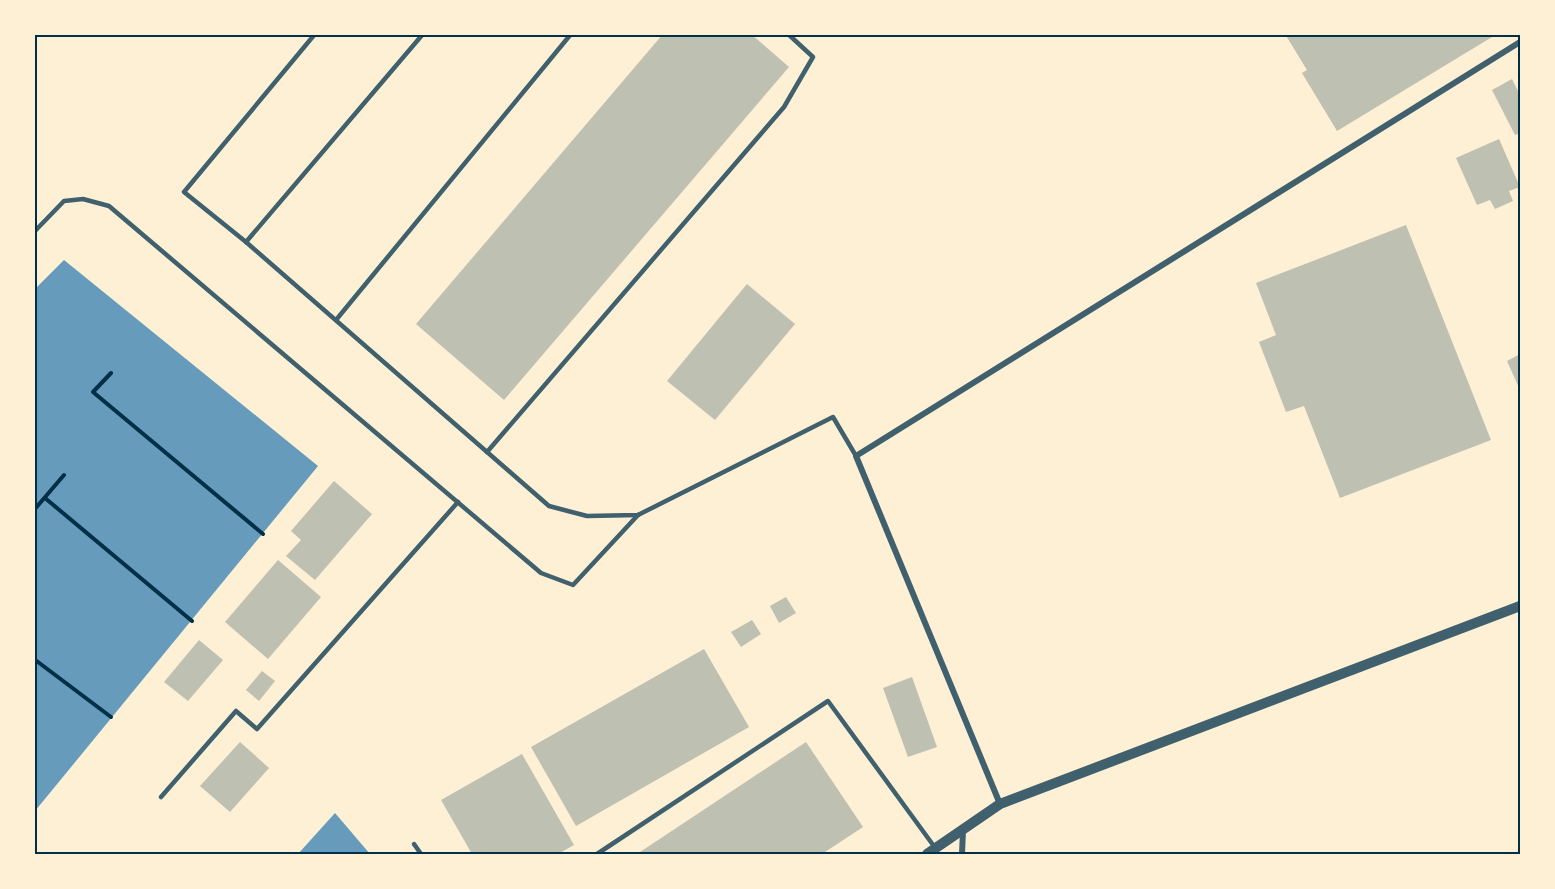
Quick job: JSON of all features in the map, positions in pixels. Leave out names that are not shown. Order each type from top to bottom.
[{"type":"street","points":[[1000,804],[856,456],[1521,42]]},
{"type":"street","points":[[931,852],[1000,804],[1521,606]]},
{"type":"street","points":[[962,855],[963,830]]},
{"type":"lane","points":[[315,34],[184,192],[246,242],[549,506],[587,516],[638,515]]},
{"type":"lane","points":[[246,242],[423,34]]},
{"type":"lane","points":[[336,320],[571,34]]},
{"type":"lane","points":[[487,452],[784,107],[813,57],[788,34]]},
{"type":"lane","points":[[34,232],[64,201],[83,199],[109,206],[541,573],[573,585],[638,515],[833,417],[856,456]]},
{"type":"lane","points":[[161,797],[236,711],[257,729],[458,502]]},
{"type":"lane","points":[[597,855],[828,701],[931,852]]},
{"type":"lane","points":[[414,844],[421,855]]},
{"type":"path","points":[[111,373],[93,392],[263,534]]},
{"type":"path","points":[[34,510],[64,475]]},
{"type":"path","points":[[45,498],[192,621]]},
{"type":"path","points":[[34,659],[111,717]]},
{"type":"water","points":[[64,260],[318,466],[35,811],[35,289]]},
{"type":"water","points":[[335,813],[370,854],[298,854]]},
{"type":"building","points":[[663,34],[751,34],[789,67],[504,400],[416,324]]},
{"type":"building","points":[[1285,34],[1497,34],[1337,131],[1302,73],[1307,70]]},
{"type":"building","points":[[1512,79],[1520,95],[1520,133],[1515,135],[1492,90]]},
{"type":"building","points":[[1499,139],[1520,187],[1509,191],[1513,201],[1495,209],[1490,200],[1477,205],[1456,158]]},
{"type":"building","points":[[1406,225],[1491,440],[1340,498],[1304,406],[1286,412],[1259,342],[1276,335],[1256,283]]},
{"type":"building","points":[[747,284],[795,324],[715,420],[667,381]]},
{"type":"building","points":[[1520,354],[1520,390],[1507,361]]},
{"type":"building","points":[[334,481],[372,514],[315,580],[286,556],[301,540],[291,531]]},
{"type":"building","points":[[278,560],[321,597],[268,659],[225,622]]},
{"type":"building","points":[[786,597],[796,613],[779,623],[770,606]]},
{"type":"building","points":[[752,620],[761,634],[741,647],[731,632]]},
{"type":"building","points":[[199,640],[223,660],[188,701],[164,682]]},
{"type":"building","points":[[704,649],[749,727],[576,826],[531,747]]},
{"type":"building","points":[[262,671],[275,681],[259,701],[246,690]]},
{"type":"building","points":[[912,677],[937,747],[908,757],[883,688]]},
{"type":"building","points":[[240,742],[269,768],[230,812],[200,786]]},
{"type":"building","points":[[806,742],[863,827],[822,854],[637,854]]},
{"type":"building","points":[[522,754],[574,845],[558,854],[472,854],[441,800]]}]
